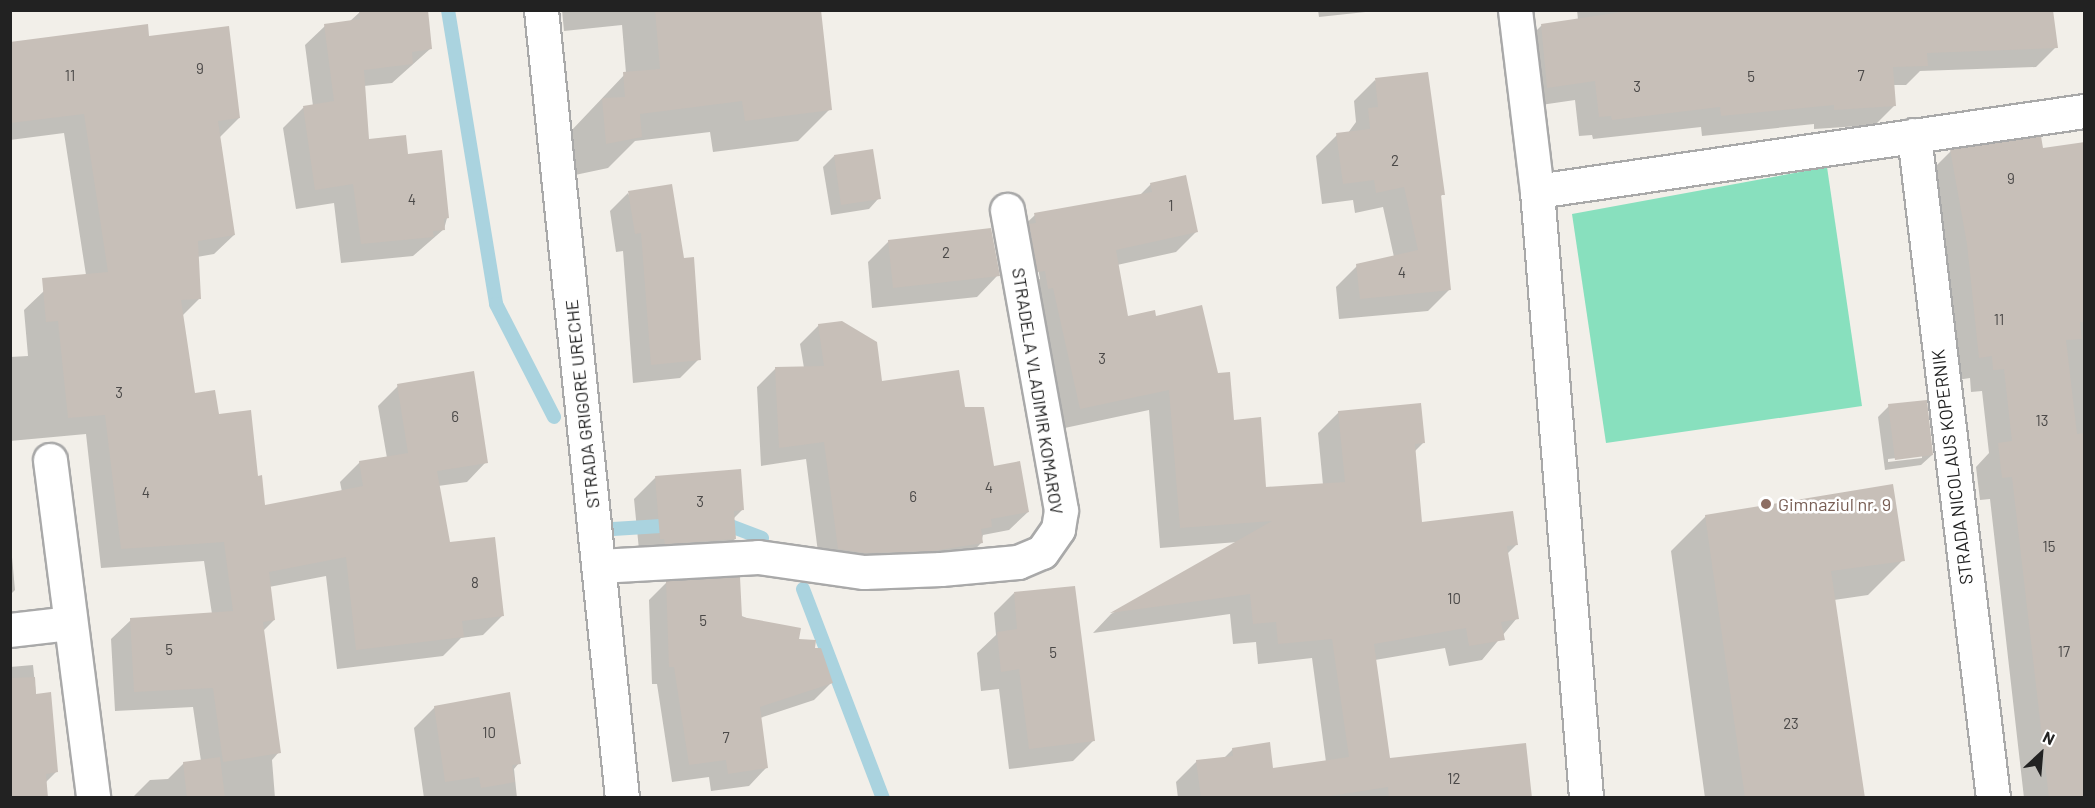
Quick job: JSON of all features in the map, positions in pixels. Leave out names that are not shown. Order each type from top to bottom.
[{"type":"street","name":"STRADA GRIGORE URECHE","points":[[541,10],[622,798]]},
{"type":"street","points":[[1515,10],[1538,191],[1586,798]]},
{"type":"street","points":[[1538,191],[2085,111]]},
{"type":"street","name":"STRADA NICOLAUS KOPERNIK","points":[[1914,135],[1993,798]]},
{"type":"street","name":"STRADELA VLADIMIR KOMAROV","points":[[599,566],[758,557],[864,572],[941,570],[1018,561],[1042,552],[1058,529],[1061,510],[1007,210]]},
{"type":"street","points":[[50,460],[93,798]]},
{"type":"street","points":[[10,630],[70,622]]},
{"type":"green space","points":[[1827,167],[1862,406],[1606,443],[1572,214]]},
{"type":"building","points":[[359,10],[428,10],[432,49],[412,52],[413,64],[364,70],[369,139],[406,135],[408,154],[442,150],[449,218],[444,219],[445,230],[433,231],[434,237],[361,244],[353,184],[315,190],[303,106],[334,101],[324,24],[360,19]]},
{"type":"building","points":[[655,10],[821,10],[832,110],[745,121],[742,101],[640,114],[642,137],[606,144],[602,98],[625,97],[623,72],[660,69]]},
{"type":"building","points":[[1635,10],[2053,10],[2058,48],[1927,53],[1928,66],[1893,67],[1896,106],[1834,110],[1834,105],[1721,116],[1720,107],[1612,120],[1611,116],[1599,117],[1595,81],[1547,88],[1541,24]]},
{"type":"building","points":[[148,24],[149,36],[229,26],[240,118],[218,121],[235,235],[198,241],[201,299],[181,300],[195,393],[215,390],[219,414],[251,410],[258,476],[262,475],[265,505],[363,486],[359,461],[408,453],[397,384],[474,371],[488,463],[437,471],[450,542],[495,537],[504,616],[462,621],[464,637],[356,650],[346,557],[269,572],[275,620],[263,622],[281,753],[223,762],[213,688],[134,692],[130,618],[233,611],[224,542],[121,549],[105,415],[68,418],[58,321],[46,322],[42,278],[108,272],[84,114],[10,123],[10,42]]},
{"type":"building","points":[[1428,72],[1445,195],[1441,195],[1451,290],[1360,299],[1356,264],[1418,250],[1404,187],[1376,193],[1374,180],[1343,184],[1336,133],[1370,129],[1368,108],[1378,107],[1375,78]]},
{"type":"building","points":[[2041,136],[2043,148],[2085,142],[2085,322],[2080,322],[2082,339],[2066,340],[2077,434],[2085,433],[2085,798],[2049,798],[2012,477],[2002,478],[1998,443],[2012,441],[2004,369],[1993,370],[1992,356],[1979,358],[1967,244],[1950,149]]},
{"type":"building","points":[[873,149],[881,199],[841,205],[834,155]]},
{"type":"building","points":[[1186,175],[1198,232],[1116,250],[1128,316],[1155,310],[1156,316],[1202,305],[1218,373],[1230,372],[1234,420],[1261,417],[1266,487],[1345,482],[1338,411],[1421,403],[1425,443],[1415,444],[1422,522],[1513,511],[1518,545],[1507,546],[1519,619],[1501,622],[1505,640],[1469,646],[1466,628],[1374,644],[1390,758],[1526,743],[1532,798],[1389,798],[1388,787],[1317,798],[1201,798],[1196,760],[1233,756],[1232,748],[1270,742],[1273,768],[1349,757],[1332,639],[1278,644],[1276,622],[1253,624],[1250,594],[1110,613],[1272,521],[1180,528],[1169,390],[1080,409],[1053,288],[1048,289],[1045,271],[1037,272],[1029,224],[1036,223],[1034,213],[1152,192],[1150,183]]},
{"type":"building","points":[[672,184],[684,258],[694,257],[701,360],[651,365],[641,233],[635,234],[628,191]]},
{"type":"building","points":[[991,228],[1000,276],[893,288],[888,240]]},
{"type":"building","points":[[842,321],[877,342],[882,381],[959,370],[965,407],[984,407],[994,466],[1020,461],[1029,512],[991,519],[992,527],[981,529],[983,543],[933,551],[865,553],[838,549],[824,442],[779,448],[775,367],[824,366],[818,324]]},
{"type":"building","points":[[1927,400],[1933,455],[1895,460],[1888,404]]},
{"type":"building","points":[[741,469],[744,510],[734,511],[736,539],[665,544],[664,539],[660,539],[655,476]]},
{"type":"building","points":[[1893,484],[1905,561],[1831,571],[1865,798],[1745,798],[1705,515]]},
{"type":"building","points":[[740,577],[742,617],[801,628],[799,639],[816,640],[815,648],[821,648],[833,683],[760,707],[768,768],[728,774],[726,760],[689,765],[674,667],[669,667],[666,581]]},
{"type":"building","points":[[1075,586],[1095,741],[1029,749],[1019,669],[1001,672],[997,632],[1017,629],[1014,592]]},
{"type":"building","points":[[35,677],[36,694],[51,692],[58,772],[46,774],[48,798],[10,798],[10,678]]},
{"type":"building","points":[[510,692],[521,764],[512,765],[515,782],[481,788],[479,777],[445,782],[434,706]]},
{"type":"building","points":[[220,757],[225,798],[187,798],[183,762]]},
{"type":"waterway","points":[[448,10],[496,304],[554,417]]},
{"type":"waterway","points":[[720,522],[762,538]]},
{"type":"waterway","points":[[613,529],[677,525]]},
{"type":"waterway","points":[[803,589],[883,798]]},
{"type":"place","name":"Gimnaziul nr. 9","points":[[1766,504]]}]
